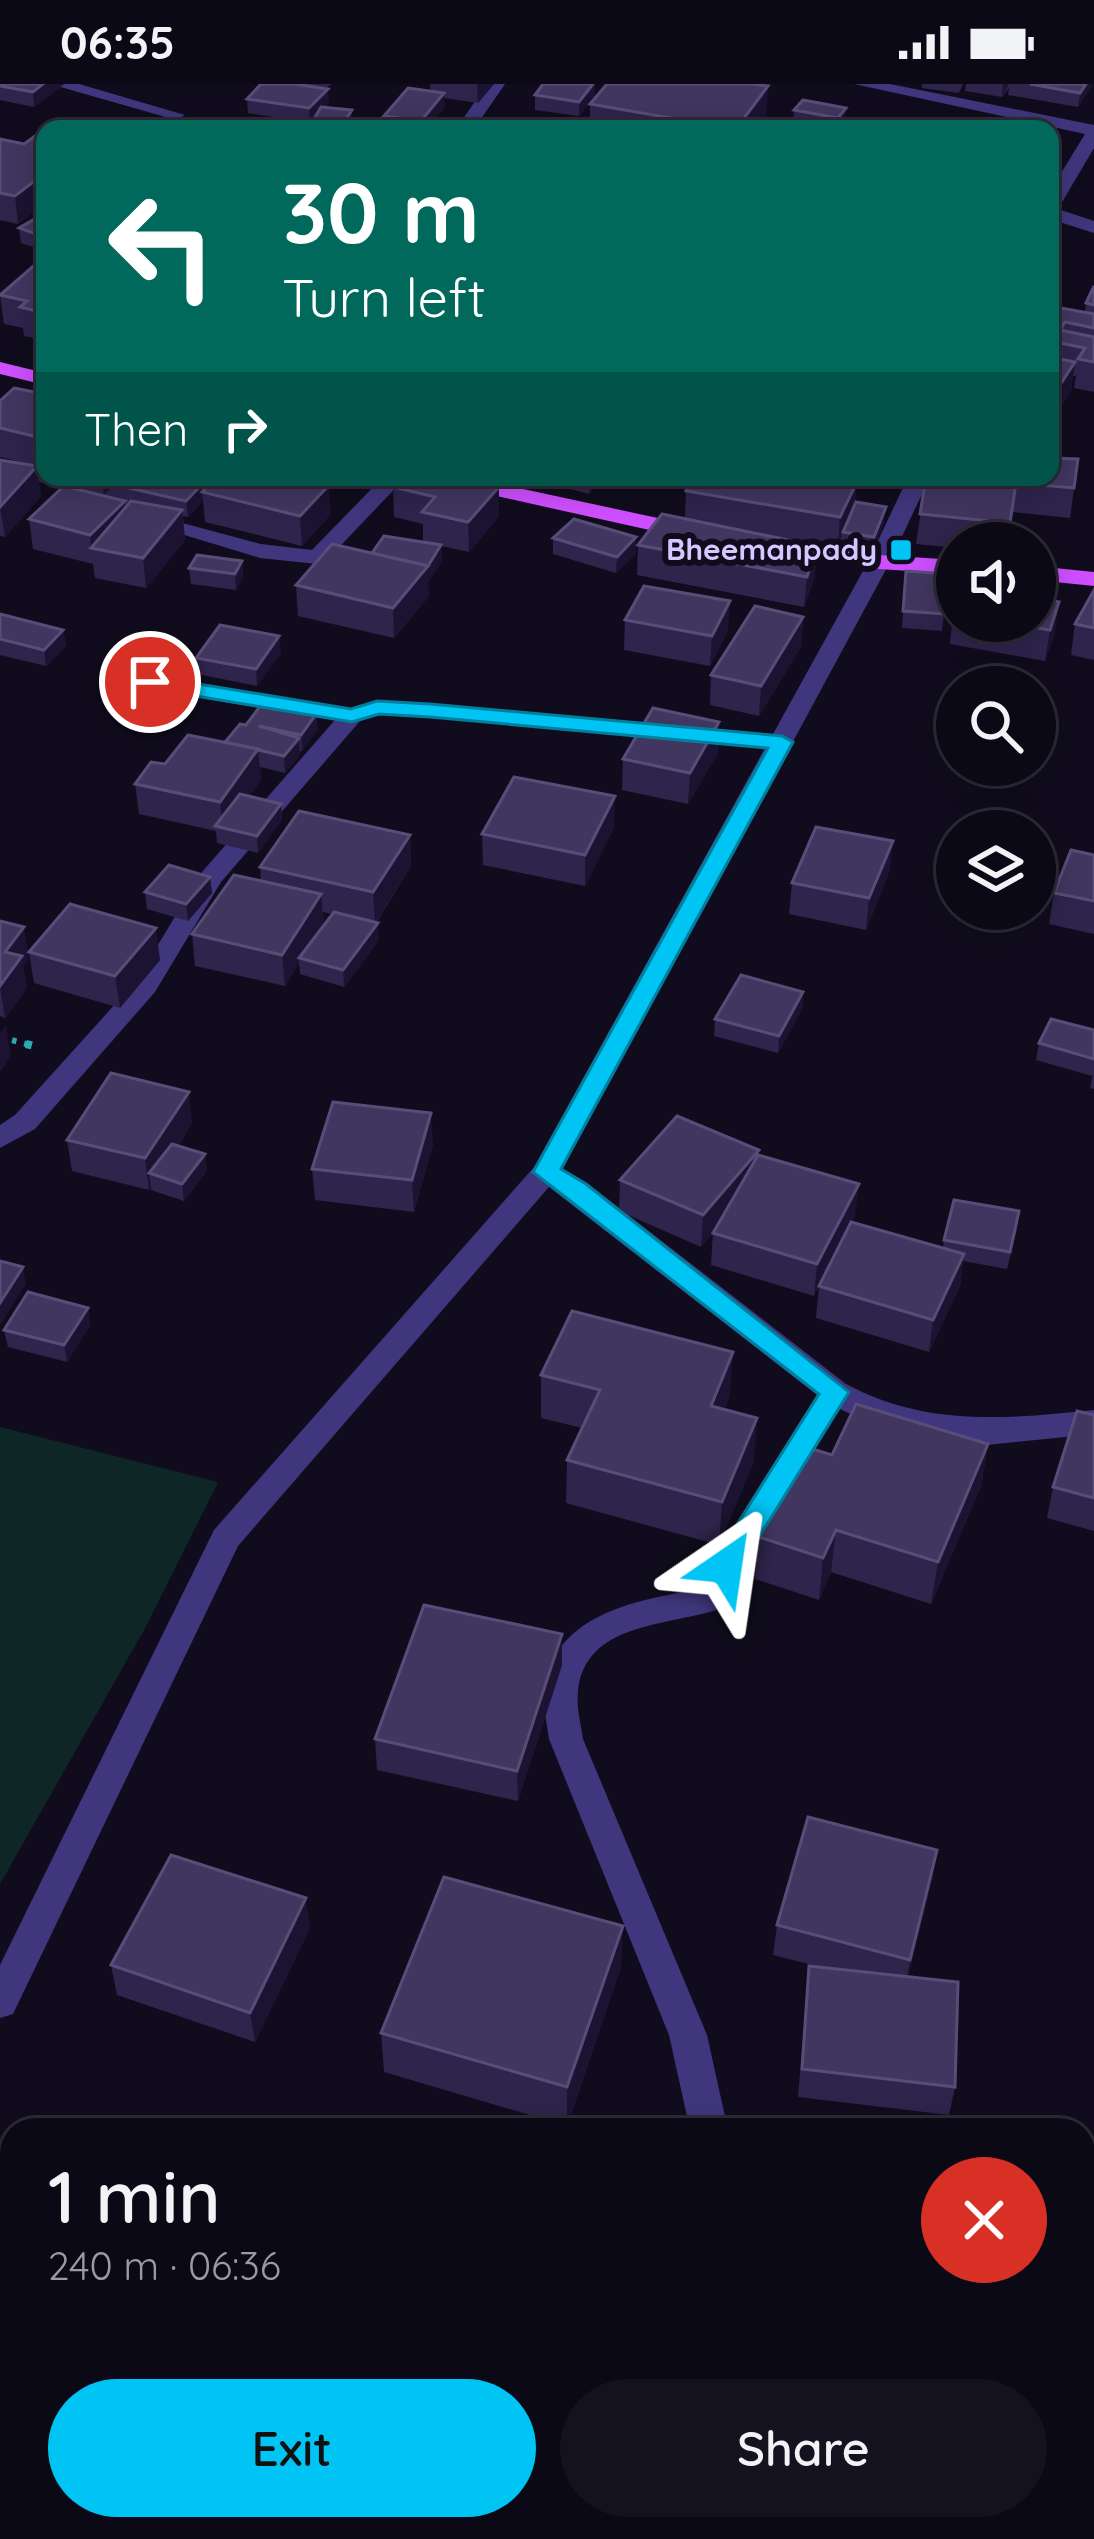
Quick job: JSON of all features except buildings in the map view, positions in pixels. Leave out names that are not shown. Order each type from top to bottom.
[{"type":"main road","points":[[0,368],[36,377]]},
{"type":"main road","points":[[476,486],[711,535]]},
{"type":"main road","points":[[747,541],[880,562],[936,566]]},
{"type":"main road","points":[[1056,575],[1094,579]]},
{"type":"street","points":[[59,84],[176,116]]},
{"type":"street","points":[[471,120],[496,84]]},
{"type":"street","points":[[863,84],[1040,120]]},
{"type":"street","points":[[1059,124],[1094,131],[1059,194]]},
{"type":"street","points":[[1059,213],[1094,227]]},
{"type":"street","points":[[156,523],[260,551],[317,557],[386,486]]},
{"type":"street","points":[[0,2002],[148,1706],[225,1539],[546,1172],[880,562],[915,486]]},
{"type":"street","points":[[150,682],[352,716],[377,708],[430,711],[782,742]]},
{"type":"street","points":[[0,1138],[25,1122],[146,986],[211,878],[352,716]]},
{"type":"street","points":[[546,1172],[577,1190],[835,1392],[870,1411],[987,1433],[1094,1422]]},
{"type":"street","points":[[706,2118],[688,2035],[566,1739],[561,1689],[578,1648],[609,1622],[704,1601],[835,1392]]},
{"type":"green space","points":[[0,1427],[218,1482],[144,1630],[0,1884]]},
{"type":"place","name":"Bheemanpady","points":[[901,550]]},
{"type":"route","points":[[150,682],[352,716],[377,708],[430,711],[782,742],[546,1172],[577,1190],[835,1392],[726,1566]]}]
